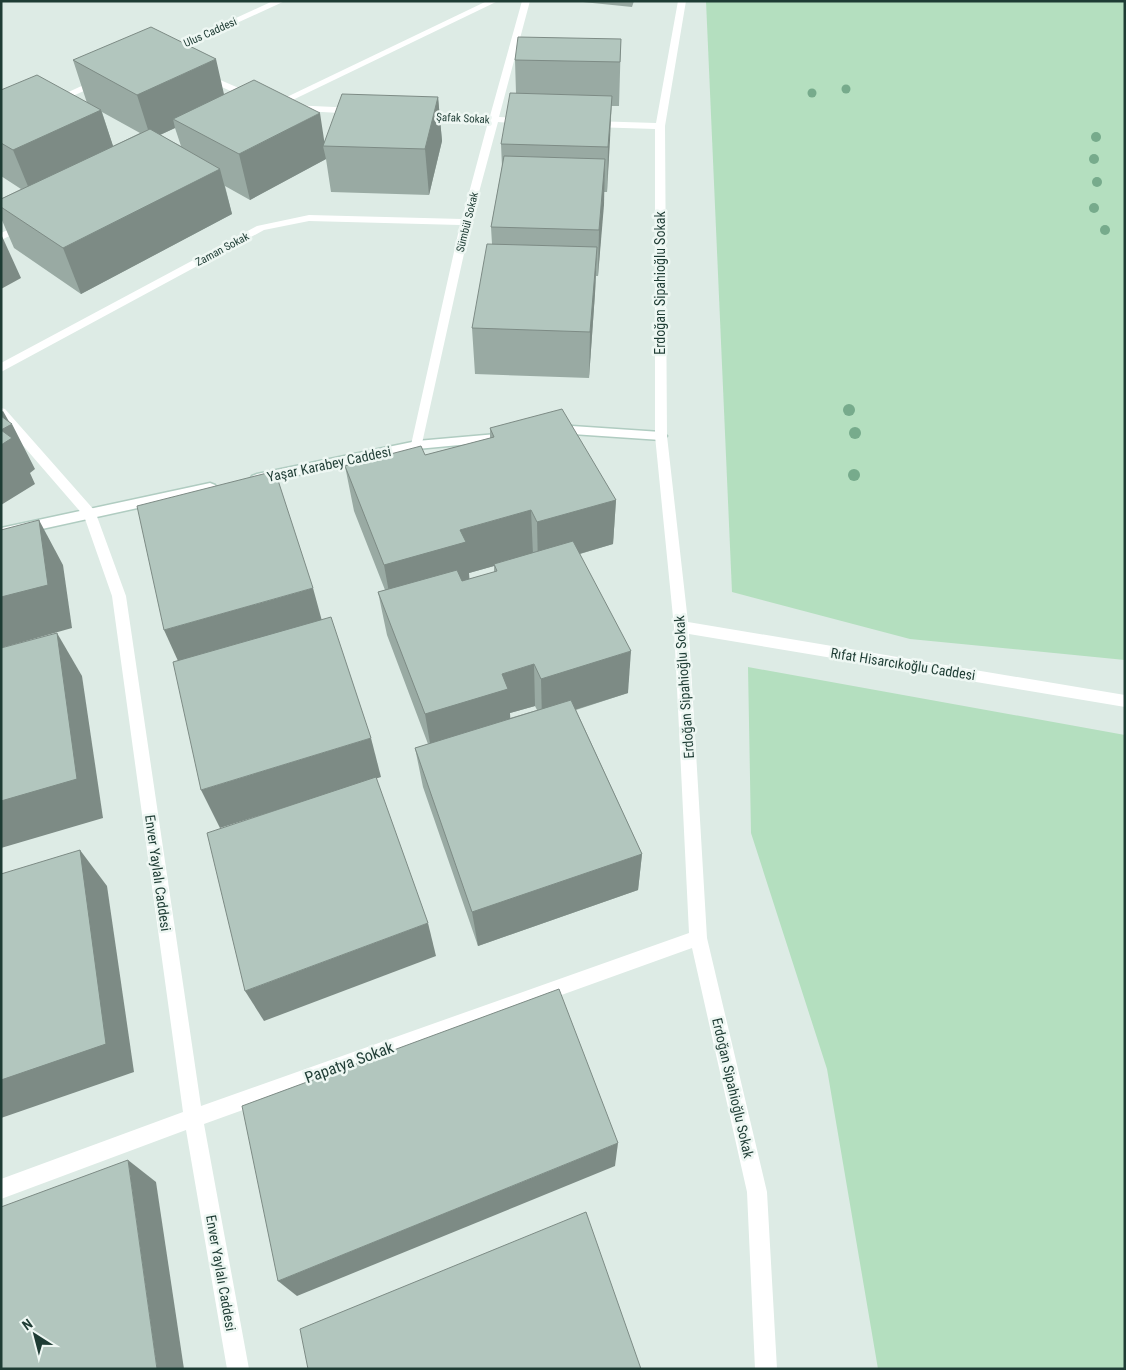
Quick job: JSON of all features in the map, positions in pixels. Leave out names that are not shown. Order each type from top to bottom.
[{"type":"street","name":"Ulus Caddesi","points":[[161,58],[281,1]]},
{"type":"street","points":[[268,109],[494,1]]},
{"type":"street","name":"Sümbül Sokak","points":[[417,445],[466,222],[526,1]]},
{"type":"street","name":"Erdoğan Sipahioğlu Sokak","points":[[682,1],[660,126],[661,436],[681,627],[698,938],[757,1192],[766,1369]]},
{"type":"street","points":[[192,71],[268,109],[368,112]]},
{"type":"street","points":[[47,104],[111,76]]},
{"type":"street","name":"Şafak Sokak","points":[[407,114],[533,121]]},
{"type":"street","points":[[582,123],[660,126]]},
{"type":"street","name":"Zaman Sokak","points":[[1,368],[260,228],[309,218],[466,222]]},
{"type":"street","points":[[1,237],[36,220]]},
{"type":"street","name":"Enver Yaylalı Caddesi","points":[[1,412],[90,514],[119,596],[193,1118],[238,1369]]},
{"type":"street","points":[[543,433],[572,430],[661,436]]},
{"type":"street","name":"Yaşar Karabey Caddesi","points":[[244,482],[417,445],[523,435]]},
{"type":"street","points":[[1,533],[224,486]]},
{"type":"street","name":"Rıfat Hisarcıkoğlu Caddesi","points":[[681,627],[1125,701]]},
{"type":"street","name":"Papatya Sokak","points":[[1,1189],[193,1118],[698,938]]},
{"type":"green space","points":[[706,1],[1125,1],[1125,660],[910,639],[732,592]]},
{"type":"green space","points":[[748,667],[1125,735],[1125,1369],[878,1369],[827,1069],[751,833]]},
{"type":"building","points":[[151,27],[216,59],[137,95],[73,60]]},
{"type":"building","points":[[518,37],[621,39],[620,62],[515,60]]},
{"type":"building","points":[[37,75],[101,110],[13,150],[1,143],[1,90]]},
{"type":"building","points":[[254,80],[320,113],[239,154],[173,119]]},
{"type":"building","points":[[510,93],[612,96],[608,147],[501,144]]},
{"type":"building","points":[[342,94],[438,97],[425,149],[323,146]]},
{"type":"building","points":[[150,129],[220,169],[63,248],[1,207],[1,199]]},
{"type":"building","points":[[504,156],[605,159],[599,230],[491,227]]},
{"type":"building","points":[[487,244],[597,247],[590,332],[472,328]]},
{"type":"building","points":[[562,409],[616,500],[537,522],[531,510],[460,530],[466,542],[384,565],[345,466],[421,446],[425,455],[494,437],[490,428]]},
{"type":"building","points":[[1,416],[12,424],[1,430]]},
{"type":"building","points":[[1,430],[12,438],[1,445]]},
{"type":"building","points":[[275,471],[313,588],[164,630],[137,506]]},
{"type":"building","points":[[39,520],[48,585],[1,597],[1,530]]},
{"type":"building","points":[[573,541],[631,651],[541,679],[534,664],[502,674],[508,689],[425,714],[378,592],[457,570],[462,581],[497,571],[494,564]]},
{"type":"building","points":[[331,617],[371,738],[201,790],[173,662]]},
{"type":"building","points":[[57,633],[77,779],[1,801],[1,648]]},
{"type":"building","points":[[571,700],[642,854],[472,912],[415,748]]},
{"type":"building","points":[[376,777],[428,923],[245,991],[207,833]]},
{"type":"building","points":[[80,850],[106,1044],[1,1080],[1,874]]},
{"type":"building","points":[[559,989],[618,1143],[278,1281],[242,1106]]},
{"type":"building","points":[[128,1160],[157,1369],[1,1369],[1,1207]]},
{"type":"building","points":[[586,1212],[641,1369],[308,1369],[300,1329]]}]
